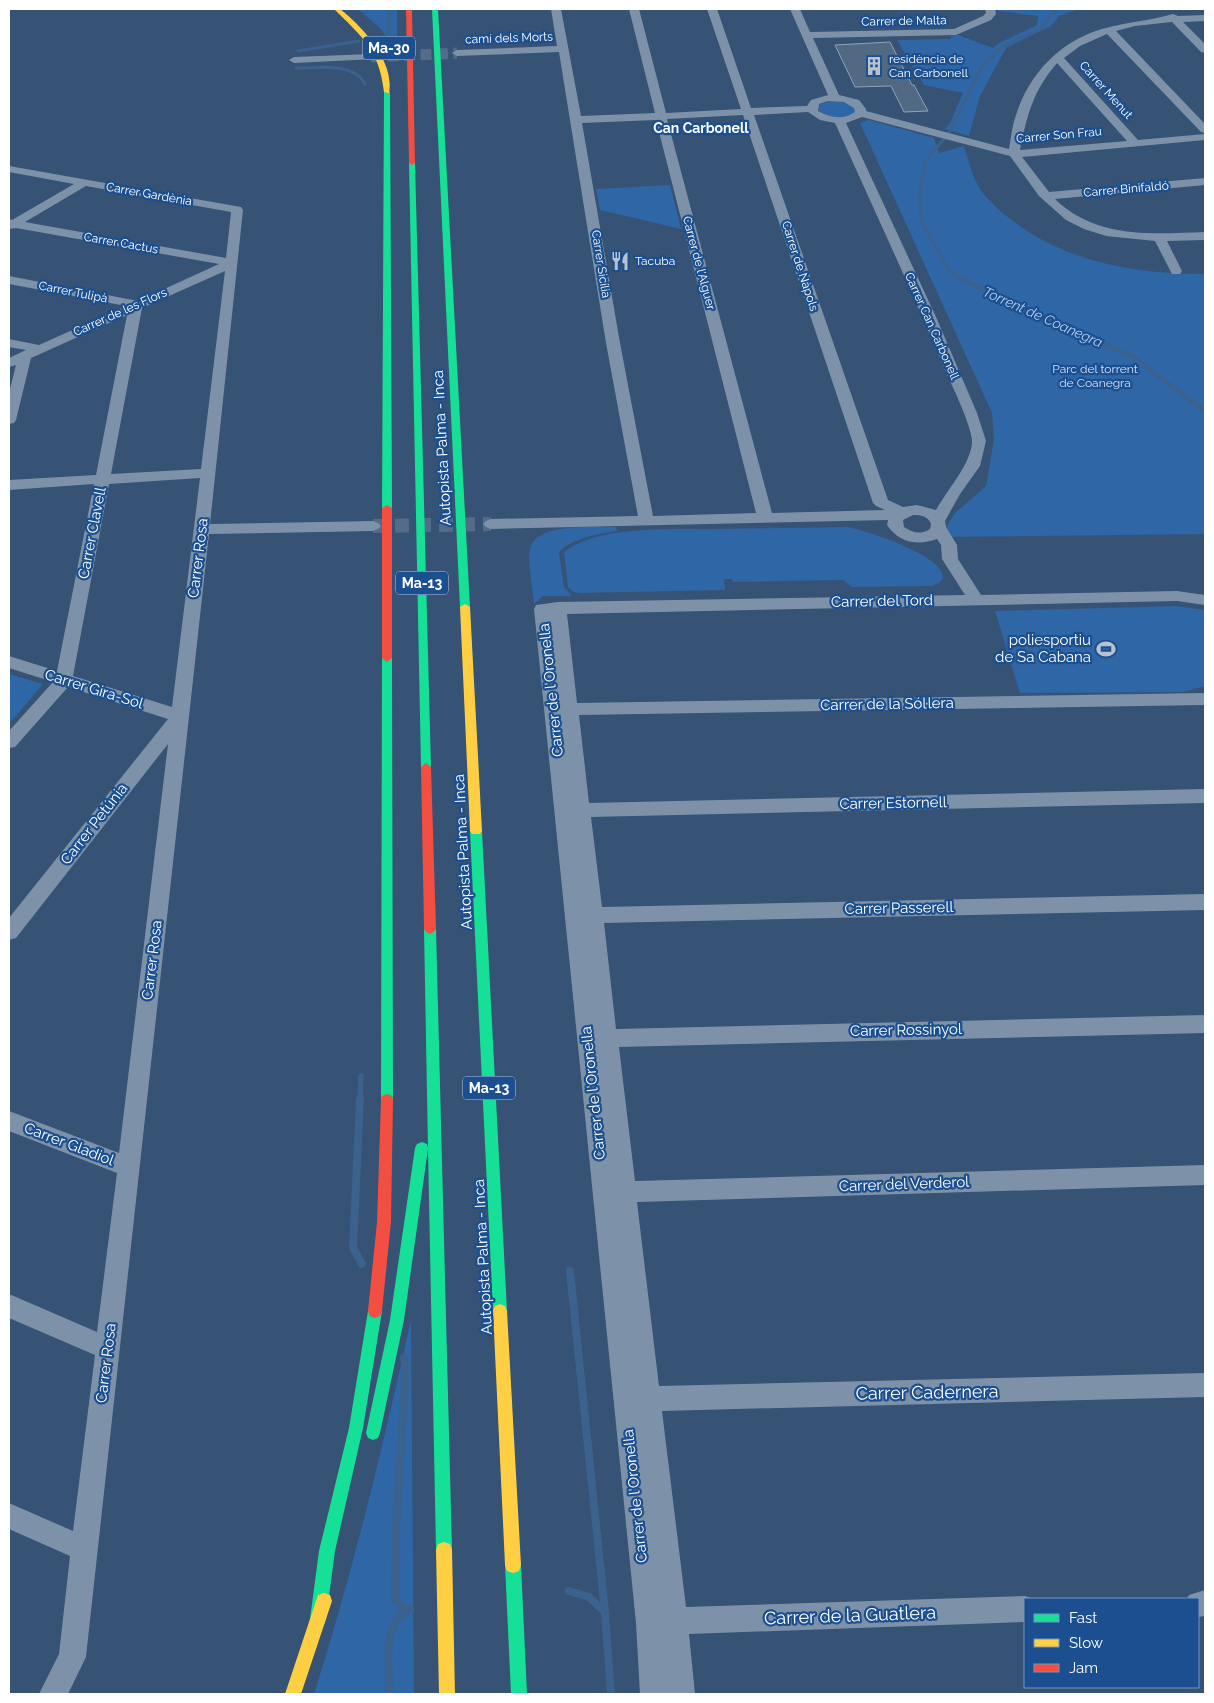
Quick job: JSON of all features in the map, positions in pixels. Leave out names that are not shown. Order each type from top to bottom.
[{"type":"highway","points":[[318,1619],[327,1551],[356,1428],[374,1317],[384,1222],[387,1153],[387,88],[382,62],[373,46],[356,24],[336,9]]},
{"type":"highway","name":"Ma-30","points":[[351,9],[375,30]]},
{"type":"highway","name":"Autopista Palma - Inca","points":[[410,9],[447,1694]]},
{"type":"highway","name":"Autopista Palma - Inca","points":[[435,9],[519,1694]]},
{"type":"highway","name":"Ma-30","points":[[398,68],[412,99]]},
{"type":"highway","points":[[370,1445],[397,1320],[433,1067]]},
{"type":"highway","points":[[293,1694],[337,1564]]},
{"type":"highway","points":[[517,1658],[529,1694]]},
{"type":"street","name":"Carrer Sicília","points":[[556,9],[613,343],[646,520]]},
{"type":"street","name":"Carrer de l'Alguer","points":[[634,9],[765,518]]},
{"type":"street","name":"Carrer de Nàpols","points":[[712,9],[746,113],[793,242],[881,502],[905,512],[931,514],[939,524]]},
{"type":"street","points":[[795,9],[835,98]]},
{"type":"street","name":"Carrer de Malta","points":[[807,35],[956,32],[987,18],[991,14],[990,9]]},
{"type":"street","points":[[1173,17],[1205,50]]},
{"type":"street","points":[[1205,18],[1173,17],[1126,24],[1075,43],[1057,56],[1028,93],[1019,118],[1014,154],[1047,196],[1065,213],[1099,231],[1159,238],[1205,236]]},
{"type":"street","points":[[1109,30],[1205,130]]},
{"type":"street","name":"camí dels Morts","points":[[457,53],[562,49]]},
{"type":"street","name":"Carrer Menut","points":[[1057,56],[1135,143]]},
{"type":"street","points":[[294,60],[371,57]]},
{"type":"street","points":[[835,98],[855,103],[861,109],[860,113],[852,118],[839,120],[824,118],[813,112],[812,109],[815,102],[835,98]]},
{"type":"street","points":[[576,120],[812,109]]},
{"type":"street","name":"Carrer Son Frau","points":[[860,113],[1014,154],[1205,136]]},
{"type":"street","name":"Carrer Can Carbonell","points":[[839,120],[929,317],[973,422],[979,441],[973,466],[953,493],[905,512]]},
{"type":"street","name":"Carrer Gardènia","points":[[9,169],[237,210],[232,263]]},
{"type":"street","name":"Carrer Binifaldó","points":[[1047,196],[1205,181]]},
{"type":"street","points":[[10,224],[84,183]]},
{"type":"street","name":"Carrer Cactus","points":[[10,224],[232,263]]},
{"type":"street","points":[[1159,238],[1176,272]]},
{"type":"street","name":"Carrer de les Flors","points":[[9,363],[136,304],[232,263]]},
{"type":"street","name":"Carrer Rosa","points":[[72,1657],[232,263]]},
{"type":"street","name":"Carrer Tulipà","points":[[9,280],[136,304]]},
{"type":"street","name":"Carrer Clavell","points":[[64,680],[136,304]]},
{"type":"street","points":[[9,343],[40,349]]},
{"type":"street","points":[[9,420],[25,356]]},
{"type":"street","points":[[9,484],[208,473]]},
{"type":"street","points":[[851,517],[905,534],[929,537],[937,532],[953,493]]},
{"type":"street","points":[[491,524],[851,517],[905,512]]},
{"type":"street","points":[[905,512],[894,521],[905,534],[925,547],[950,559]]},
{"type":"street","points":[[939,524],[949,545],[950,559],[976,600]]},
{"type":"street","points":[[201,529],[373,526]]},
{"type":"street","name":"Carrer del Tord","points":[[558,608],[1177,596],[1205,600]]},
{"type":"street","name":"Carrer de l'Oronella","points":[[654,1694],[614,1192],[607,1038],[558,608],[542,609],[614,1192],[649,1400],[681,1694]]},
{"type":"street","name":"Carrer Gira-Sol","points":[[9,662],[180,716]]},
{"type":"street","points":[[9,742],[64,680]]},
{"type":"street","name":"Carrer de la Sól·lera","points":[[569,709],[1205,699]]},
{"type":"street","name":"Carrer Petúnia","points":[[9,932],[180,716]]},
{"type":"street","name":"Carrer Estornell","points":[[581,810],[1205,796]]},
{"type":"street","name":"Carrer Passerell","points":[[593,915],[1205,902]]},
{"type":"street","name":"Carrer Rossinyol","points":[[607,1038],[1205,1024]]},
{"type":"street","name":"Carrer Gladiol","points":[[9,1121],[128,1167]]},
{"type":"street","name":"Carrer del Verderol","points":[[614,1192],[1205,1175]]},
{"type":"street","points":[[9,1306],[108,1348]]},
{"type":"street","name":"Carrer Cadernera","points":[[649,1400],[1205,1385]]},
{"type":"street","points":[[9,1516],[84,1549]]},
{"type":"street","name":"Carrer de la Guatlera","points":[[674,1621],[1024,1610]]},
{"type":"street","points":[[53,1694],[72,1657]]},
{"type":"green space","points":[[358,9],[397,9],[397,52],[379,27]]},
{"type":"green space","points":[[997,9],[1079,9],[1059,16],[1051,26],[1006,48],[980,96],[969,136],[945,129],[950,123],[963,93],[924,85],[897,40],[951,39],[951,36],[958,35],[993,48],[999,43],[1037,25],[1038,16],[999,11]]},
{"type":"green space","points":[[833,100],[846,101],[855,106],[856,112],[852,115],[838,118],[828,116],[819,111],[818,105]]},
{"type":"green space","name":"Parc del torrent de Coanegra","points":[[869,120],[934,138],[939,153],[964,146],[976,182],[989,200],[1013,221],[1057,247],[1104,263],[1129,268],[1154,272],[1205,274],[1205,534],[941,537],[954,514],[986,486],[994,439],[992,413],[860,123]]},
{"type":"green space","points":[[670,185],[681,229],[600,210],[596,189]]},
{"type":"green space","points":[[582,527],[616,527],[617,531],[585,537],[563,548],[559,553],[564,587],[572,596],[543,596],[534,604],[529,554],[534,540],[554,530]]},
{"type":"green space","points":[[848,527],[871,533],[918,553],[940,569],[943,578],[939,583],[932,586],[852,587],[843,580],[733,582],[732,579],[724,579],[725,590],[580,593],[574,592],[568,587],[564,552],[579,543],[598,537],[640,530],[661,529]]},
{"type":"green space","name":"poliesportiu de Sa Cabana","points":[[1176,606],[1205,610],[1205,686],[1184,692],[1020,693],[995,611]]},
{"type":"green space","points":[[9,674],[43,684],[9,724]]},
{"type":"green space","points":[[411,1320],[414,1694],[314,1694],[367,1508]]},
{"type":"building","name":"residència de Can Carbonell","points":[[890,42],[928,111],[904,112],[891,86],[855,87],[835,45]]},
{"type":"waterway","points":[[387,33],[389,33],[389,9]]},
{"type":"waterway","name":"Torrent de Coanegra","points":[[959,277],[950,272],[921,221],[920,192],[926,161],[950,131],[982,67],[1002,47],[1041,29],[1057,9]]},
{"type":"waterway","points":[[298,51],[359,41]]},
{"type":"waterway","points":[[296,68],[324,67],[344,69],[360,77],[365,84]]},
{"type":"waterway","name":"Torrent de Coanegra","points":[[957,276],[1011,305],[1133,357],[1205,411]]},
{"type":"waterway","points":[[360,1100],[361,1076]]},
{"type":"waterway","points":[[360,1099],[353,1248],[362,1264]]},
{"type":"waterway","points":[[570,1271],[605,1612],[611,1694]]},
{"type":"waterway","points":[[404,1358],[406,1366],[396,1525],[395,1600],[404,1609]]},
{"type":"waterway","points":[[569,1591],[589,1597],[604,1611]]},
{"type":"waterway","points":[[390,1694],[388,1659],[391,1634],[394,1623],[410,1609]]},
{"type":"tunnel","points":[[371,57],[457,53]]},
{"type":"tunnel","points":[[373,526],[491,524]]},
{"type":"traffic: fast","points":[[435,9],[465,607]]},
{"type":"traffic: fast","points":[[387,92],[387,508]]},
{"type":"traffic: fast","points":[[412,163],[426,767]]},
{"type":"traffic: fast","points":[[387,658],[387,1100]]},
{"type":"traffic: fast","points":[[476,831],[500,1311]]},
{"type":"traffic: fast","points":[[430,929],[444,1550]]},
{"type":"traffic: fast","points":[[373,1433],[397,1320],[422,1148]]},
{"type":"traffic: fast","points":[[318,1619],[327,1551],[356,1428],[375,1311]]},
{"type":"traffic: fast","points":[[513,1565],[519,1694]]},
{"type":"traffic: slow","points":[[337,9],[356,25],[372,45],[383,67],[387,92]]},
{"type":"traffic: slow","points":[[465,607],[476,831]]},
{"type":"traffic: slow","points":[[500,1311],[513,1565]]},
{"type":"traffic: slow","points":[[444,1550],[447,1694]]},
{"type":"traffic: slow","points":[[293,1694],[324,1601]]},
{"type":"traffic: jam","points":[[409,9],[412,163]]},
{"type":"traffic: jam","points":[[387,508],[387,658]]},
{"type":"traffic: jam","points":[[426,767],[430,929]]},
{"type":"traffic: jam","points":[[375,1311],[384,1222],[387,1100]]},
{"type":"place","name":"residència de Can Carbonell","points":[[874,66]]},
{"type":"place","name":"Tacuba","points":[[620,261]]},
{"type":"place","name":"poliesportiu de Sa Cabana","points":[[1106,649]]},
{"type":"district","name":"Can Carbonell","points":[[701,128]]}]
